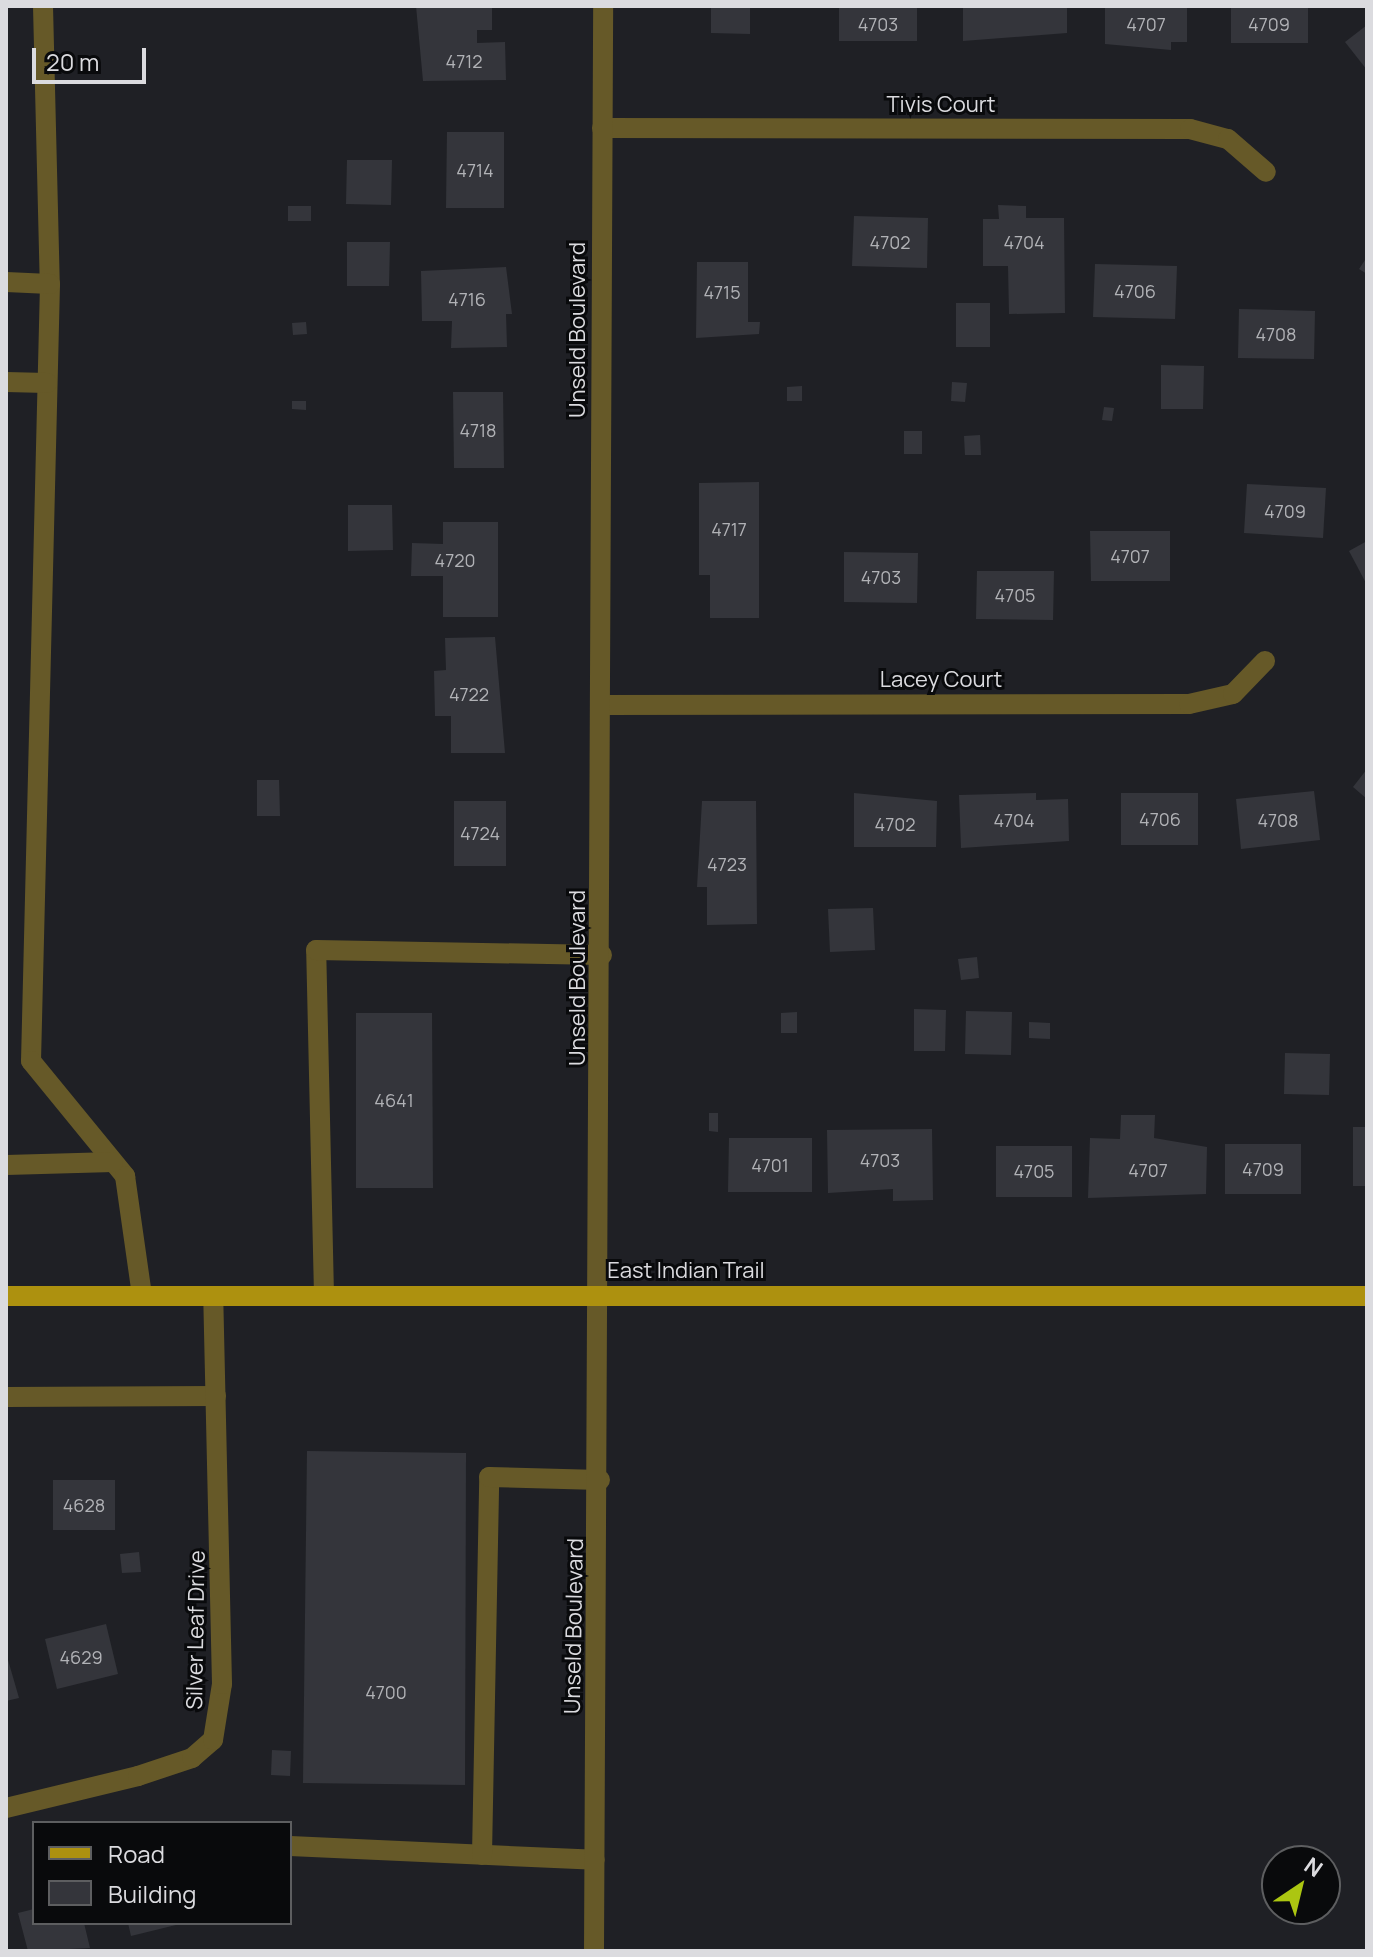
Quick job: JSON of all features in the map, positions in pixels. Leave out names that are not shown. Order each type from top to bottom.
[{"type":"main road","name":"East Indian Trail","points":[[6,1296],[213,1299],[324,1295],[1367,1296]]},
{"type":"street","points":[[43,6],[50,284],[31,1061],[125,1176],[142,1296]]},
{"type":"street","name":"Unseld Boulevard","points":[[594,1951],[602,1295],[603,6]]},
{"type":"street","name":"Tivis Court","points":[[602,128],[1190,129],[1228,139],[1266,172]]},
{"type":"street","points":[[6,282],[50,284]]},
{"type":"street","points":[[6,382],[47,383]]},
{"type":"street","name":"Lacey Court","points":[[601,705],[1189,704],[1233,694],[1265,661]]},
{"type":"street","points":[[324,1295],[316,950],[602,955]]},
{"type":"street","points":[[6,1165],[113,1162]]},
{"type":"street","name":"Silver Leaf Drive","points":[[6,1808],[138,1776],[192,1758],[213,1740],[222,1684],[213,1299]]},
{"type":"street","points":[[6,1397],[216,1396]]},
{"type":"street","points":[[482,1855],[489,1477],[600,1480]]},
{"type":"street","points":[[292,1846],[595,1860]]},
{"type":"building","points":[[416,6],[492,6],[492,30],[477,30],[477,43],[505,42],[506,80],[423,81]]},
{"type":"building","points":[[711,6],[750,6],[750,34],[711,33]]},
{"type":"building","points":[[839,6],[917,6],[917,41],[839,41]]},
{"type":"building","points":[[963,6],[1067,6],[1067,33],[963,41]]},
{"type":"building","points":[[1105,6],[1187,6],[1187,42],[1171,42],[1171,50],[1105,44]]},
{"type":"building","points":[[1231,6],[1308,6],[1308,43],[1231,43]]},
{"type":"building","points":[[1367,25],[1367,70],[1345,42]]},
{"type":"building","points":[[447,132],[504,132],[504,208],[446,208]]},
{"type":"building","points":[[347,160],[392,160],[391,205],[346,204]]},
{"type":"building","points":[[998,205],[1026,206],[1026,218],[1064,218],[1065,313],[1009,314],[1008,266],[983,266],[983,219],[999,219]]},
{"type":"building","points":[[288,206],[311,206],[311,221],[288,221]]},
{"type":"building","points":[[854,216],[928,218],[927,268],[852,266]]},
{"type":"building","points":[[347,242],[390,242],[389,286],[347,286]]},
{"type":"building","points":[[1367,257],[1367,274],[1359,269]]},
{"type":"building","points":[[697,262],[748,262],[748,322],[760,322],[759,334],[696,338]]},
{"type":"building","points":[[1095,264],[1177,266],[1175,319],[1093,317]]},
{"type":"building","points":[[506,267],[512,314],[506,314],[507,347],[451,348],[452,321],[422,321],[421,271]]},
{"type":"building","points":[[956,303],[990,303],[990,347],[956,347]]},
{"type":"building","points":[[1239,309],[1315,311],[1314,359],[1238,358]]},
{"type":"building","points":[[306,322],[307,334],[293,335],[292,323]]},
{"type":"building","points":[[1161,365],[1204,366],[1203,409],[1161,409]]},
{"type":"building","points":[[952,382],[967,383],[965,402],[951,401]]},
{"type":"building","points":[[802,386],[802,401],[787,401],[787,387]]},
{"type":"building","points":[[453,392],[503,392],[504,468],[454,468]]},
{"type":"building","points":[[292,401],[306,401],[306,410],[292,409]]},
{"type":"building","points":[[1104,407],[1114,408],[1112,421],[1102,420]]},
{"type":"building","points":[[904,431],[922,431],[922,454],[904,454]]},
{"type":"building","points":[[980,435],[981,455],[965,455],[964,436]]},
{"type":"building","points":[[759,482],[759,618],[710,618],[710,575],[699,575],[699,483]]},
{"type":"building","points":[[1247,484],[1326,488],[1323,538],[1244,533]]},
{"type":"building","points":[[348,505],[392,505],[393,550],[348,551]]},
{"type":"building","points":[[443,522],[498,522],[498,617],[443,617],[443,576],[411,576],[412,543],[443,544]]},
{"type":"building","points":[[1090,531],[1170,531],[1170,581],[1091,581]]},
{"type":"building","points":[[1367,541],[1367,585],[1349,551]]},
{"type":"building","points":[[844,552],[918,553],[917,603],[844,602]]},
{"type":"building","points":[[977,571],[1054,571],[1053,620],[976,619]]},
{"type":"building","points":[[495,637],[505,753],[451,753],[451,716],[435,716],[434,671],[446,670],[445,638]]},
{"type":"building","points":[[1367,769],[1367,799],[1353,787]]},
{"type":"building","points":[[257,780],[279,780],[280,816],[257,816]]},
{"type":"building","points":[[1314,791],[1320,840],[1241,849],[1236,799]]},
{"type":"building","points":[[854,793],[937,801],[936,847],[854,847]]},
{"type":"building","points":[[1036,793],[1036,800],[1068,799],[1069,841],[961,848],[959,795]]},
{"type":"building","points":[[1121,793],[1198,793],[1198,845],[1121,845]]},
{"type":"building","points":[[454,801],[506,801],[506,866],[454,866]]},
{"type":"building","points":[[702,801],[756,801],[757,924],[707,925],[707,887],[697,887]]},
{"type":"building","points":[[873,908],[875,950],[830,952],[828,909]]},
{"type":"building","points":[[977,957],[979,978],[961,980],[958,959]]},
{"type":"building","points":[[914,1009],[946,1010],[945,1051],[914,1051]]},
{"type":"building","points":[[966,1011],[1012,1012],[1011,1055],[965,1054]]},
{"type":"building","points":[[797,1012],[797,1033],[781,1033],[781,1013]]},
{"type":"building","points":[[356,1013],[432,1013],[433,1188],[356,1188]]},
{"type":"building","points":[[1029,1022],[1050,1023],[1050,1039],[1029,1038]]},
{"type":"building","points":[[1285,1053],[1330,1054],[1329,1095],[1284,1094]]},
{"type":"building","points":[[709,1113],[718,1113],[718,1132],[709,1131]]},
{"type":"building","points":[[1121,1115],[1155,1115],[1154,1138],[1207,1147],[1206,1194],[1088,1198],[1090,1138],[1120,1139]]},
{"type":"building","points":[[1353,1127],[1367,1127],[1367,1186],[1353,1186]]},
{"type":"building","points":[[932,1129],[933,1200],[893,1201],[893,1189],[828,1193],[827,1130]]},
{"type":"building","points":[[729,1138],[812,1138],[812,1192],[728,1192]]},
{"type":"building","points":[[1225,1144],[1301,1144],[1301,1194],[1225,1194]]},
{"type":"building","points":[[996,1146],[1072,1146],[1072,1197],[996,1197]]},
{"type":"building","points":[[307,1451],[466,1453],[465,1785],[303,1783]]},
{"type":"building","points":[[53,1480],[115,1480],[115,1530],[53,1530]]},
{"type":"building","points":[[139,1552],[141,1572],[122,1573],[120,1554]]},
{"type":"building","points":[[106,1624],[118,1674],[57,1689],[45,1639]]},
{"type":"building","points":[[6,1653],[19,1698],[6,1701]]},
{"type":"building","points":[[272,1750],[291,1751],[290,1776],[271,1775]]},
{"type":"building","points":[[32,1910],[32,1925],[84,1925],[90,1948],[28,1951],[18,1913]]},
{"type":"building","points":[[128,1925],[176,1925],[131,1936]]}]
